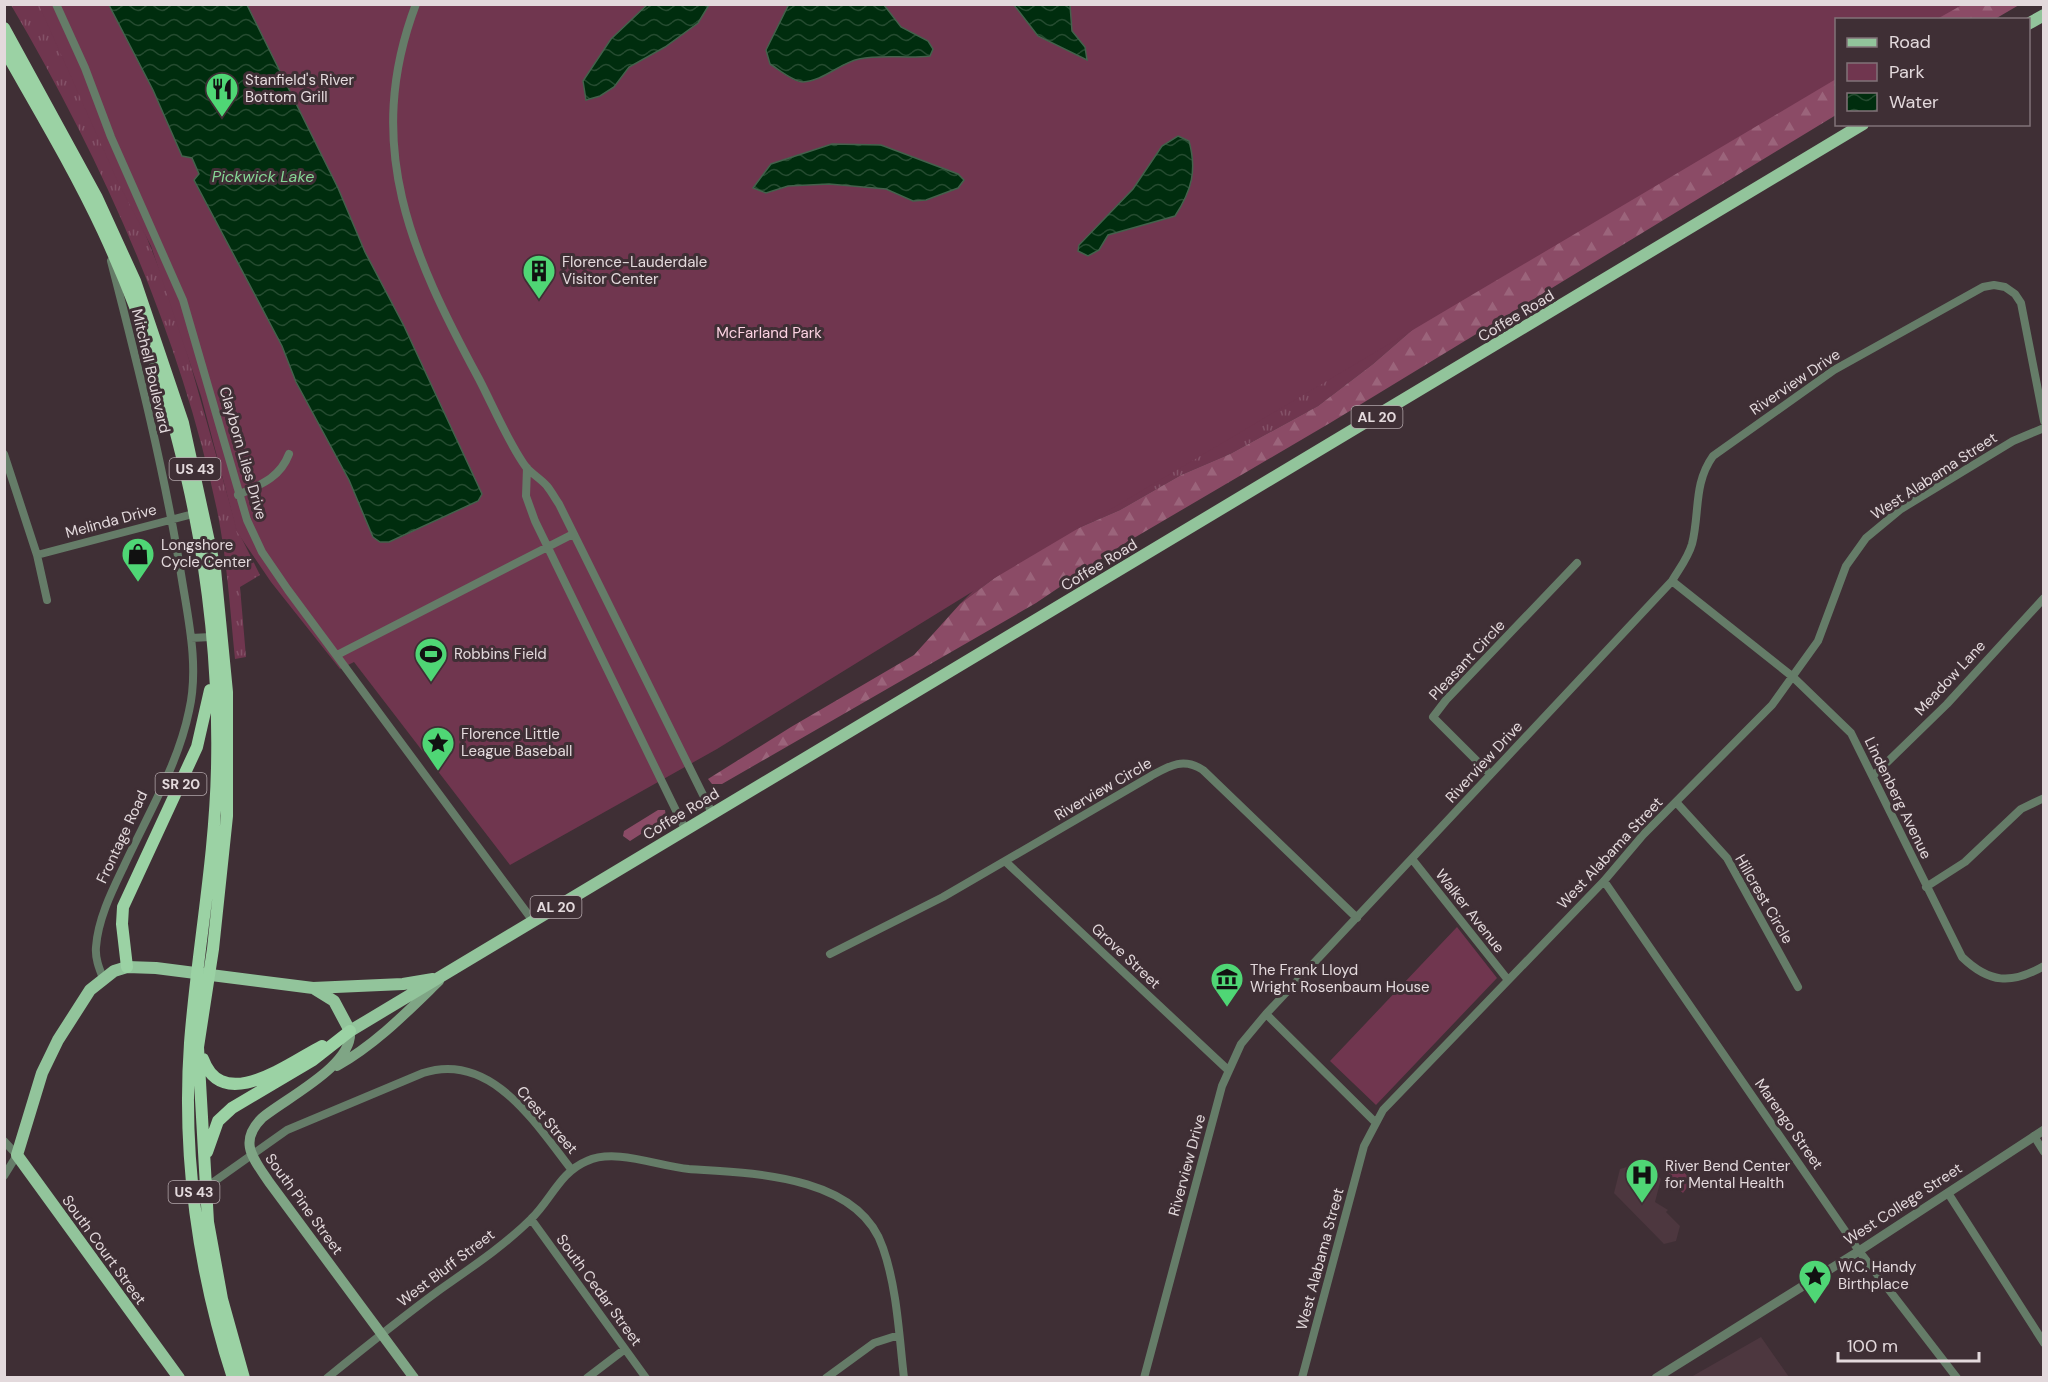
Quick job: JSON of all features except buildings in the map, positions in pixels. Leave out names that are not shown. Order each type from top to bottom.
[{"type":"highway","name":"US 43","points":[[4,28],[97,198],[126,260],[174,389],[197,479],[215,569],[227,692],[227,816],[188,1097],[192,1177],[209,1290],[233,1377]]},
{"type":"highway","name":"US 43","points":[[4,49],[103,232],[157,370],[179,448],[204,572],[214,665],[216,800],[207,948]]},
{"type":"highway","name":"SR 20","points":[[127,968],[122,924],[123,907],[197,747],[214,665]]},
{"type":"highway","name":"US 43","points":[[200,1002],[198,1047],[205,1188],[214,1260],[244,1377]]},
{"type":"highway","points":[[198,1047],[208,1072],[218,1081],[240,1086],[259,1079],[350,1031]]},
{"type":"highway","points":[[204,1170],[209,1140],[218,1121],[242,1102],[313,1060],[350,1031]]},
{"type":"main road","points":[[2030,23],[2043,15]]},
{"type":"main road","name":"Coffee Road","points":[[350,1031],[1860,126]]},
{"type":"main road","points":[[16,1155],[42,1073],[82,1001],[103,978],[127,968],[156,968],[313,988],[403,984],[443,977]]},
{"type":"main road","points":[[329,1071],[358,1054],[386,1033],[443,977]]},
{"type":"main road","points":[[313,988],[334,1001],[350,1031]]},
{"type":"main road","name":"South Pine Street","points":[[350,1031],[350,1044],[329,1071],[283,1101],[253,1127],[248,1142],[252,1156],[282,1201],[414,1377]]},
{"type":"main road","name":"South Court Street","points":[[16,1155],[179,1377]]},
{"type":"street","name":"Clayborn Liles Drive","points":[[56,4],[85,68],[113,143],[183,300],[238,495],[262,552],[533,921]]},
{"type":"street","points":[[416,4],[404,42],[396,84],[393,122],[395,165],[407,225],[419,257],[468,360],[527,468],[546,485],[559,504],[712,813]]},
{"type":"street","name":"Mitchell Boulevard","points":[[103,232],[172,519],[191,638]]},
{"type":"street","name":"Riverview Drive","points":[[1144,1377],[1228,1070],[1240,1044],[1672,581],[1688,556],[1692,544],[1701,476],[1720,448],[1834,370],[1933,314],[1989,286],[2005,287],[2015,294],[2021,303],[2043,422]]},
{"type":"street","name":"West Alabama Street","points":[[1302,1377],[1364,1146],[1375,1122],[1676,802],[1733,747],[1772,705],[1818,641],[1846,566],[1866,538],[1882,522],[1911,503],[2013,441],[2043,428]]},
{"type":"street","points":[[4,454],[37,555],[47,600]]},
{"type":"street","points":[[238,495],[270,481],[285,465],[289,454]]},
{"type":"street","points":[[527,468],[526,496],[547,548],[685,829]]},
{"type":"street","name":"Melinda Drive","points":[[37,555],[193,514]]},
{"type":"street","points":[[337,655],[573,534]]},
{"type":"street","name":"Pleasant Circle","points":[[1490,774],[1433,717],[1446,700],[1577,563]]},
{"type":"street","name":"Lindenberg Avenue","points":[[1672,581],[1793,677],[1851,733],[1874,775],[1955,948],[1970,965],[1989,977],[2023,976],[2043,966]]},
{"type":"street","name":"Meadow Lane","points":[[1874,775],[1947,704],[2043,598]]},
{"type":"street","points":[[191,638],[211,637]]},
{"type":"street","name":"Frontage Road","points":[[103,978],[96,949],[106,904],[170,766],[189,711],[193,679],[191,638]]},
{"type":"street","name":"Riverview Circle","points":[[830,954],[943,897],[1170,765],[1183,762],[1194,764],[1203,770],[1357,918]]},
{"type":"street","points":[[1926,887],[1965,862],[2021,809],[2043,798]]},
{"type":"street","name":"Hillcrest Circle","points":[[1676,802],[1727,858],[1798,987]]},
{"type":"street","name":"Walker Avenue","points":[[1412,859],[1508,980]]},
{"type":"street","name":"Grove Street","points":[[1006,862],[1228,1070]]},
{"type":"street","name":"Marengo Street","points":[[1604,881],[1859,1251],[1957,1377]]},
{"type":"street","points":[[1266,1014],[1375,1122]]},
{"type":"street","name":"Crest Street","points":[[205,1188],[287,1130],[423,1073],[445,1068],[469,1071],[501,1088],[534,1121],[571,1169],[600,1156],[623,1157],[667,1166],[758,1175],[792,1181],[837,1195],[864,1216],[883,1245],[904,1377]]},
{"type":"street","name":"West College Street","points":[[1656,1377],[1859,1251],[2043,1130]]},
{"type":"street","points":[[2034,1136],[2043,1152]]},
{"type":"street","name":"South Court Street","points":[[4,1141],[16,1155]]},
{"type":"street","points":[[4,1176],[16,1155]]},
{"type":"street","name":"West Bluff Street","points":[[327,1377],[531,1219],[571,1169]]},
{"type":"street","points":[[1948,1193],[2043,1343]]},
{"type":"street","name":"South Cedar Street","points":[[531,1219],[646,1377]]},
{"type":"street","points":[[826,1377],[874,1343],[899,1335]]},
{"type":"street","points":[[587,1377],[625,1349]]},
{"type":"shaded area","name":"River Bend Center for Mental Health","points":[[1644,1162],[1661,1179],[1655,1202],[1668,1210],[1666,1212],[1680,1226],[1676,1241],[1664,1244],[1614,1193],[1620,1169]]},
{"type":"shaded area","points":[[1761,1337],[1789,1377],[1691,1377]]},
{"type":"green space","points":[[11,5],[42,5],[141,223],[174,306],[237,529],[260,575],[240,587],[246,657],[235,659],[226,565],[217,510],[182,378],[160,313],[106,186],[76,124]]},
{"type":"green space","name":"McFarland Park","points":[[39,5],[109,5],[153,90],[182,155],[192,158],[199,174],[194,181],[282,346],[296,382],[349,480],[373,537],[391,541],[421,527],[449,422],[404,326],[365,252],[338,188],[247,5],[1962,5],[1939,18],[1835,18],[1835,80],[993,579],[717,749],[510,865],[354,662],[340,669],[271,582],[237,532],[201,396],[151,246],[117,180]]},
{"type":"green space","points":[[1904,5],[2019,5],[1997,18],[1881,18]]},
{"type":"green space","points":[[1835,43],[1835,116],[1330,423],[1122,545],[1036,603],[722,784],[712,784],[708,779],[914,655],[960,604],[1037,546],[1120,510],[1181,475],[1230,454],[1318,406],[1373,364],[1426,318]]},
{"type":"green space","points":[[1426,318],[1373,364],[1318,406],[1230,454],[1181,475],[1120,510],[1037,546],[960,604],[995,569]]},
{"type":"green space","points":[[658,810],[665,810],[666,818],[630,841],[623,836],[624,831]]},
{"type":"green space","points":[[1457,927],[1497,978],[1376,1105],[1330,1061]]},
{"type":"green space","points":[[1677,1165],[1692,1181],[1683,1193],[1665,1177]]},
{"type":"water","points":[[648,4],[709,5],[698,23],[665,47],[629,67],[614,87],[600,96],[586,100],[583,81],[611,39]]},
{"type":"water","points":[[789,4],[884,5],[901,27],[928,41],[933,49],[930,56],[859,59],[818,79],[799,81],[790,78],[770,64],[766,50]]},
{"type":"water","name":"Pickwick Lake","points":[[109,5],[247,5],[338,188],[365,252],[404,326],[482,494],[478,501],[389,542],[380,542],[373,537],[349,480],[296,382],[282,346],[194,180],[199,174],[192,158],[182,156],[153,90]]},
{"type":"water","points":[[1014,5],[1070,5],[1072,31],[1085,47],[1087,60],[1038,36]]},
{"type":"water","points":[[1178,136],[1189,141],[1193,171],[1189,188],[1175,216],[1108,235],[1099,250],[1088,256],[1078,251],[1079,245],[1133,189],[1162,146]]},
{"type":"water","points":[[832,144],[881,145],[958,174],[964,180],[958,188],[926,200],[913,201],[886,189],[829,184],[788,186],[766,193],[753,188],[771,164]]},
{"type":"place","name":"Stanfield's River Bottom Grill","points":[[222,118]]},
{"type":"place","name":"Florence-Lauderdale Visitor Center","points":[[539,300]]},
{"type":"place","name":"Longshore Cycle Center","points":[[138,583]]},
{"type":"place","name":"Robbins Field","points":[[431,683]]},
{"type":"place","name":"Florence Little League Baseball","points":[[438,772]]},
{"type":"place","name":"The Frank Lloyd Wright Rosenbaum House","points":[[1227,1008]]},
{"type":"place","name":"River Bend Center for Mental Health","points":[[1642,1204]]},
{"type":"place","name":"W.C. Handy Birthplace","points":[[1815,1305]]}]
